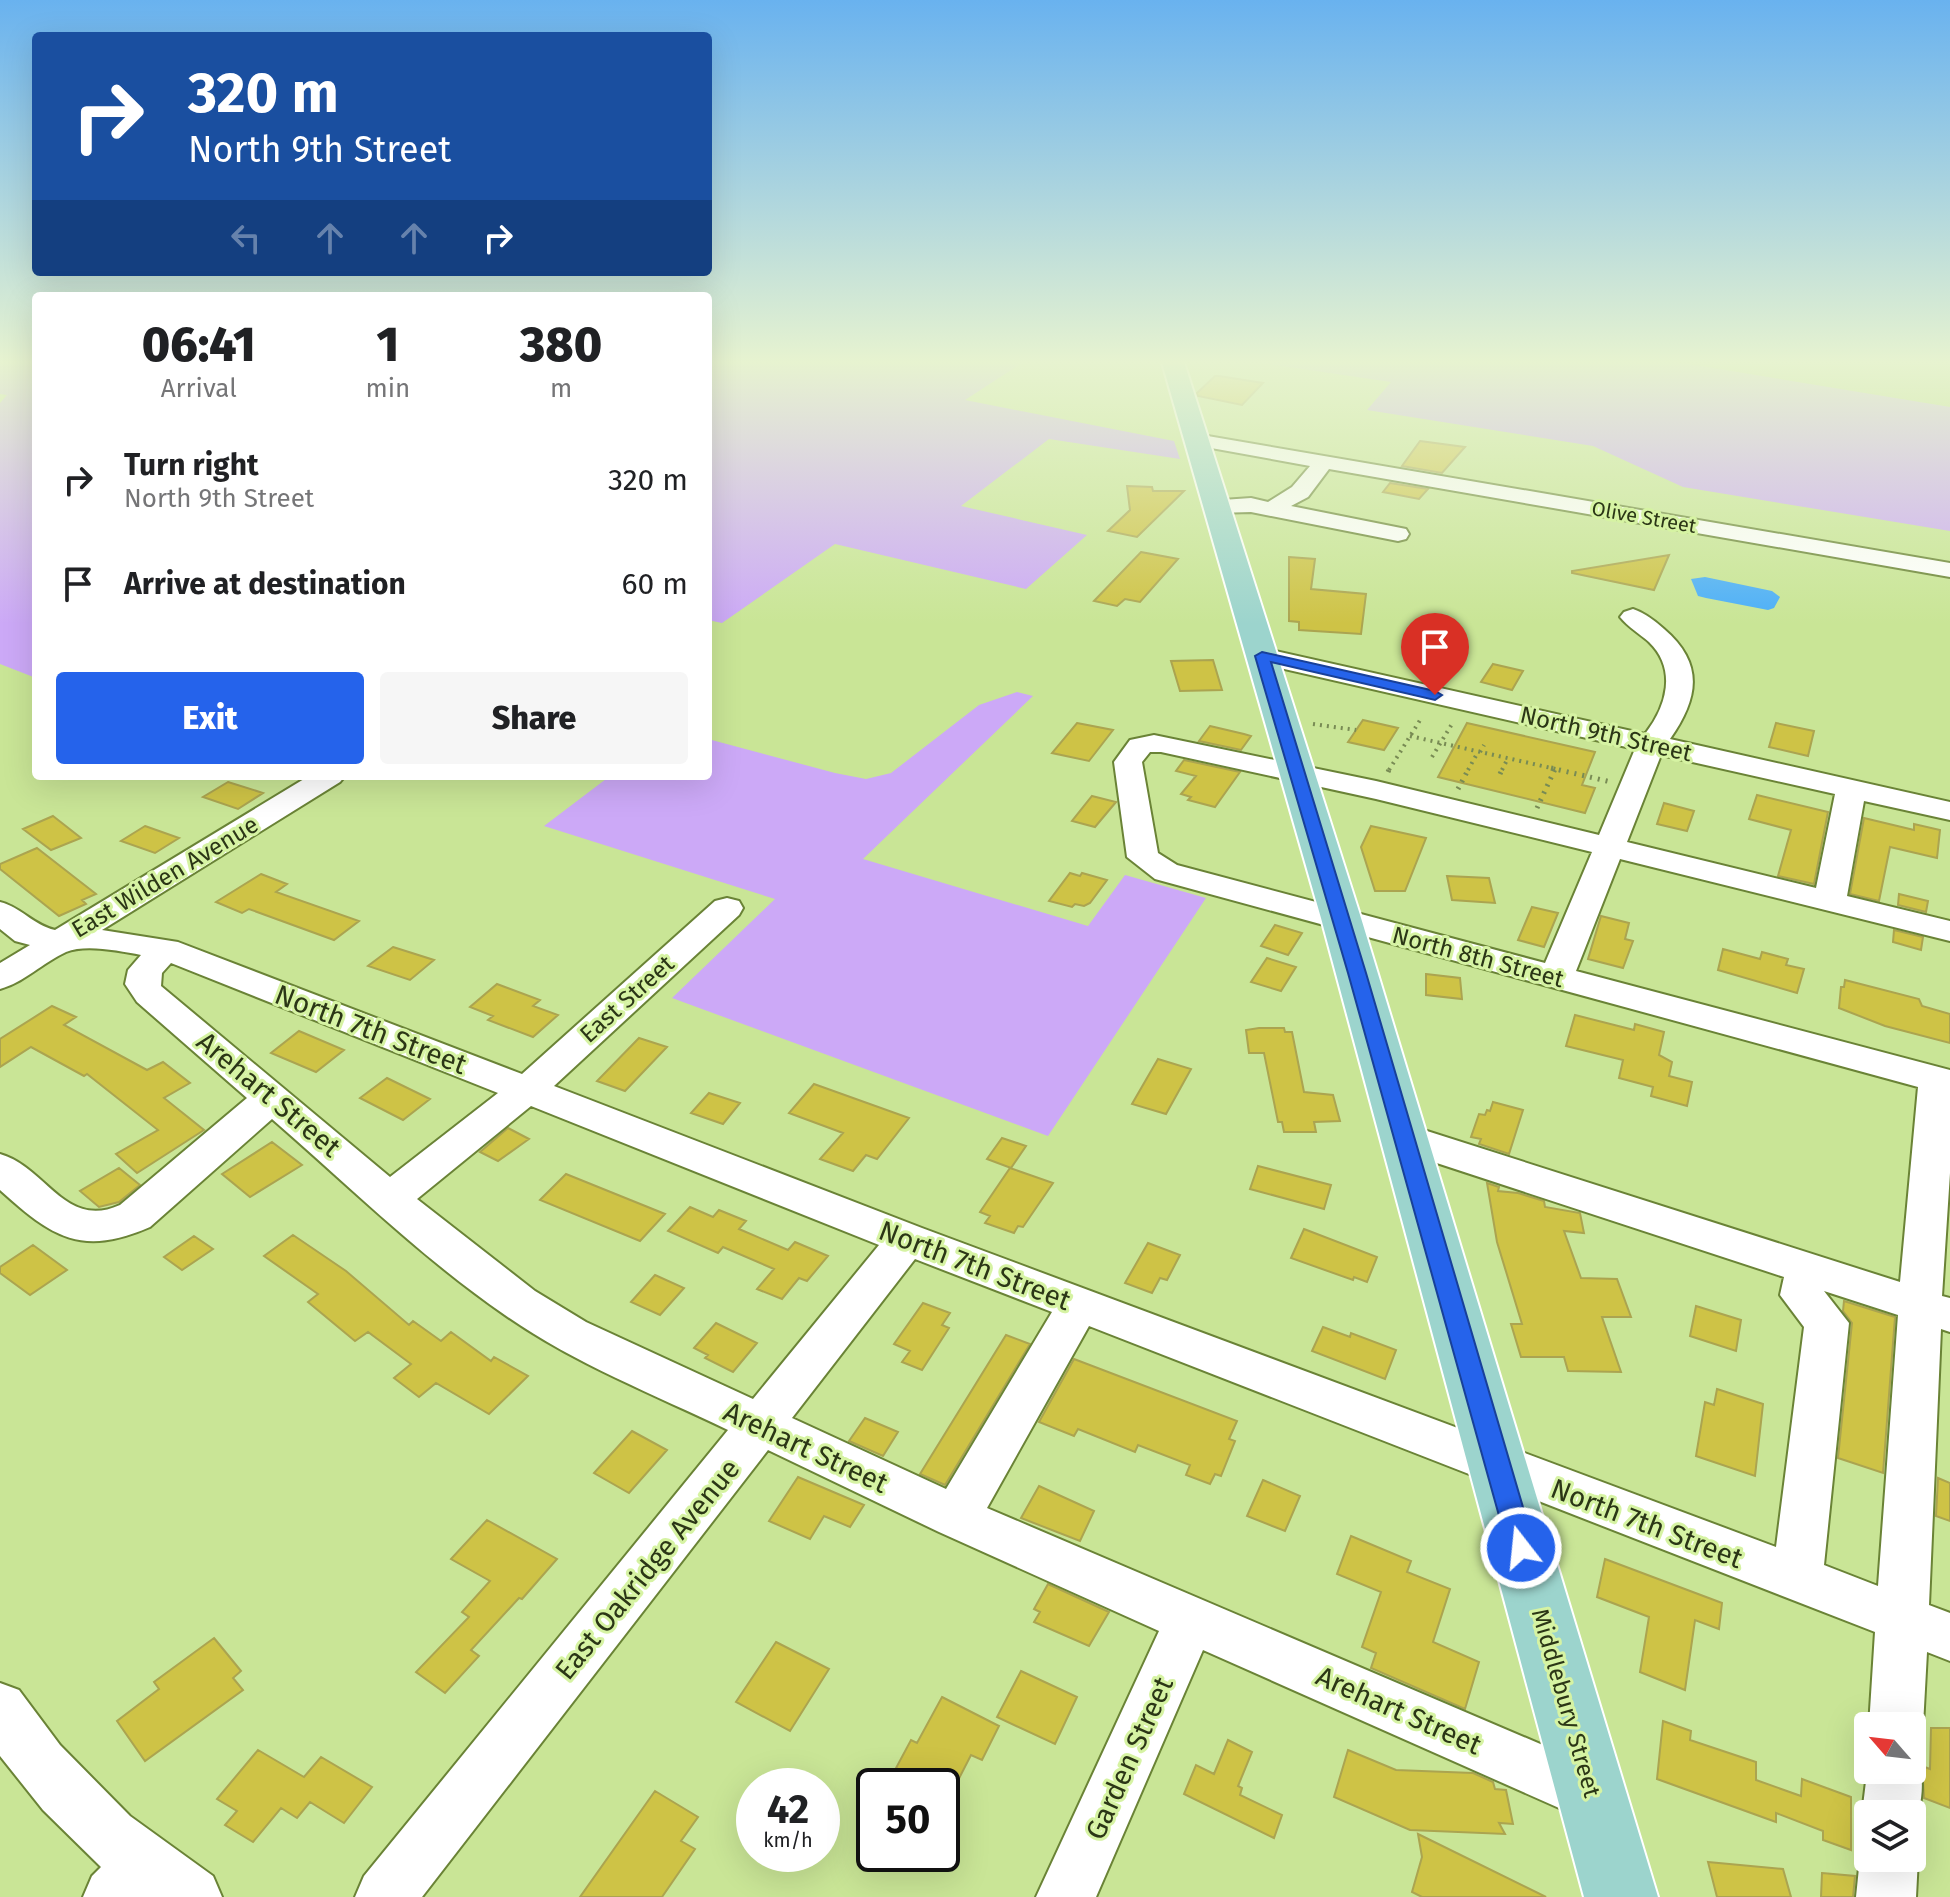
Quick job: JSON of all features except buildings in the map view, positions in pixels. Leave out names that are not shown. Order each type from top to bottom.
[{"type":"main road","name":"Middlebury Street","points":[[1198,448],[1341,918],[1621,1897]]},
{"type":"street","name":"Olive Street","points":[[1240,448],[1950,570]]},
{"type":"street","points":[[1271,509],[1300,492],[1324,462]]},
{"type":"street","points":[[1216,506],[1251,505],[1398,534]]},
{"type":"street","points":[[1556,978],[1651,745],[1663,733],[1683,688],[1680,663],[1666,643],[1633,617]]},
{"type":"street","name":"North 9th Street","points":[[1262,656],[1950,811]]},
{"type":"street","name":"North 8th Street","points":[[1299,774],[1161,743],[1144,743],[1135,748],[1128,762],[1143,857],[1166,872],[1944,1082]]},
{"type":"street","points":[[1299,774],[1376,790],[1950,931]]},
{"type":"street","name":"East Wilden Avenue","points":[[0,978],[323,780]]},
{"type":"street","points":[[1829,902],[1851,789]]},
{"type":"street","name":"East Street","points":[[391,1198],[527,1090],[727,908]]},
{"type":"street","name":"North 7th Street","points":[[0,912],[27,934],[59,941],[112,940],[166,949],[907,1239],[1950,1637]]},
{"type":"street","name":"Arehart Street","points":[[166,949],[145,970],[142,984],[149,994],[487,1278],[570,1334],[956,1517],[1593,1795]]},
{"type":"street","points":[[1897,1712],[1900,1618],[1935,1310],[1944,1082]]},
{"type":"street","points":[[0,1168],[75,1226],[94,1230],[115,1228],[135,1216],[273,1097]]},
{"type":"street","points":[[1405,1138],[1935,1310]]},
{"type":"street","name":"East Oakridge Avenue","points":[[385,1897],[907,1239]]},
{"type":"street","points":[[1797,1579],[1827,1323],[1802,1295],[1807,1268]]},
{"type":"street","points":[[956,1517],[1079,1305]]},
{"type":"street","name":"Garden Street","points":[[1066,1897],[1191,1619]]},
{"type":"street","points":[[0,1709],[32,1758],[92,1822],[128,1881],[192,1897]]},
{"type":"street","points":[[1886,1897],[1888,1872]]},
{"type":"path","points":[[1376,790],[1422,717]]},
{"type":"path","points":[[1312,724],[1356,730]]},
{"type":"path","points":[[1432,757],[1452,724]]},
{"type":"path","points":[[1410,736],[1635,788]]},
{"type":"path","points":[[1448,808],[1484,745]]},
{"type":"path","points":[[1500,774],[1508,758]]},
{"type":"path","points":[[1527,827],[1555,769]]},
{"type":"shaded area","points":[[0,448],[32,448],[32,676],[0,664]]},
{"type":"shaded area","points":[[712,448],[1038,448],[961,506],[1087,535],[1026,589],[835,544],[722,623],[712,621]]},
{"type":"shaded area","points":[[1105,448],[1176,448],[1180,459]]},
{"type":"shaded area","points":[[1596,448],[1950,448],[1950,531],[1683,487]]},
{"type":"shaded area","points":[[1017,692],[1033,696],[863,859],[1088,926],[1125,875],[1206,898],[1048,1136],[672,998],[775,899],[544,826],[605,780],[712,780],[712,740],[866,779],[891,773],[979,705]]},
{"type":"water","points":[[1705,577],[1772,591],[1780,597],[1774,608],[1768,610],[1698,596],[1691,579]]},
{"type":"route","points":[[1435,695],[1262,656],[1357,973],[1521,1548]]}]
